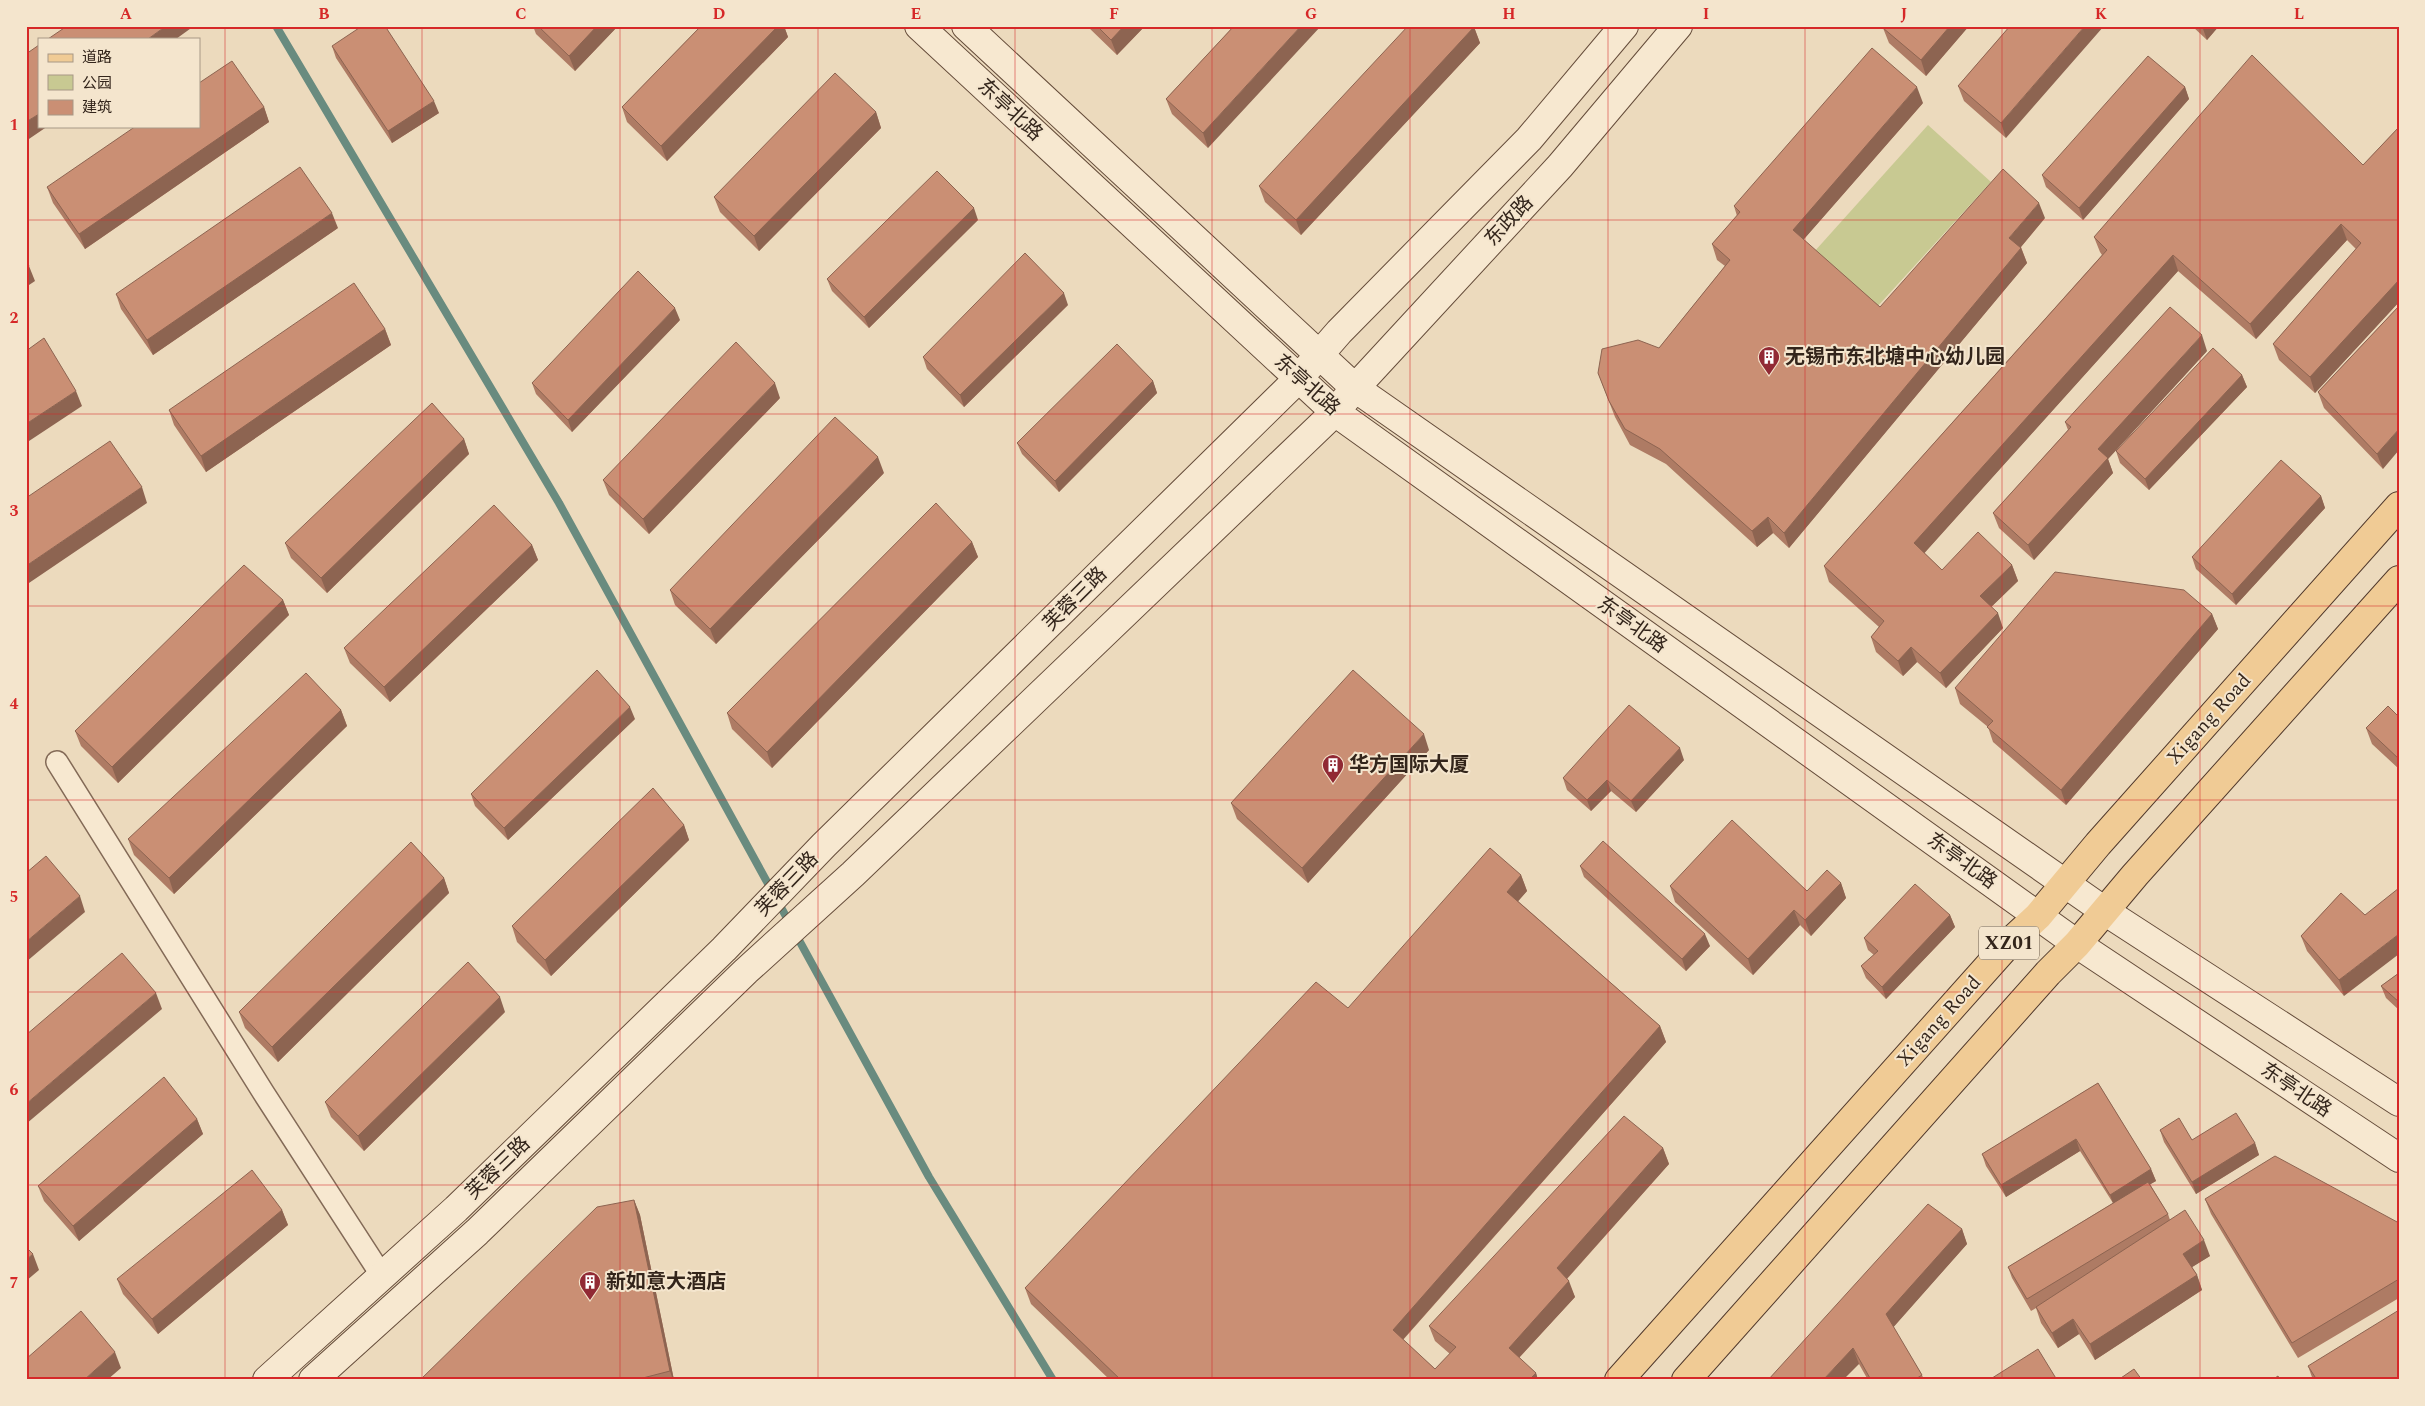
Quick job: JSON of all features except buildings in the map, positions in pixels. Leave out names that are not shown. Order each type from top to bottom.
[{"type":"main road","name":"东亭北路","points":[[919,26],[1335,412],[2077,944],[2399,1158]]},
{"type":"main road","name":"东亭北路","points":[[966,26],[1355,388],[2065,884],[2399,1102]]},
{"type":"main road","points":[[1298,378],[1318,354],[1529,139],[1624,26]]},
{"type":"main road","name":"东政路","points":[[1335,412],[1560,166],[1678,26]]},
{"type":"main road","name":"芙蓉三路","points":[[267,1380],[456,1209],[724,949],[824,845],[1298,378]]},
{"type":"main road","name":"芙蓉三路","points":[[313,1380],[477,1232],[746,971],[853,874],[1335,412]]},
{"type":"main road","name":"Xigang Road","points":[[1620,1380],[2010,942],[2038,916],[2104,836],[2399,506]]},
{"type":"main road","name":"XZ01","points":[[1686,1380],[2048,973],[2106,912],[2142,868],[2399,580]]},
{"type":"street","points":[[57,762],[263,1092],[382,1276]]},
{"type":"green space","points":[[1928,125],[1991,182],[1876,308],[1814,252]]},
{"type":"waterway","points":[[276,26],[559,503],[929,1177],[1053,1380]]},
{"type":"place","name":"无锡市东北塘中心幼儿园","points":[[1769,376]]},
{"type":"place","name":"华方国际大厦","points":[[1333,784]]},
{"type":"place","name":"新如意大酒店","points":[[590,1301]]}]
